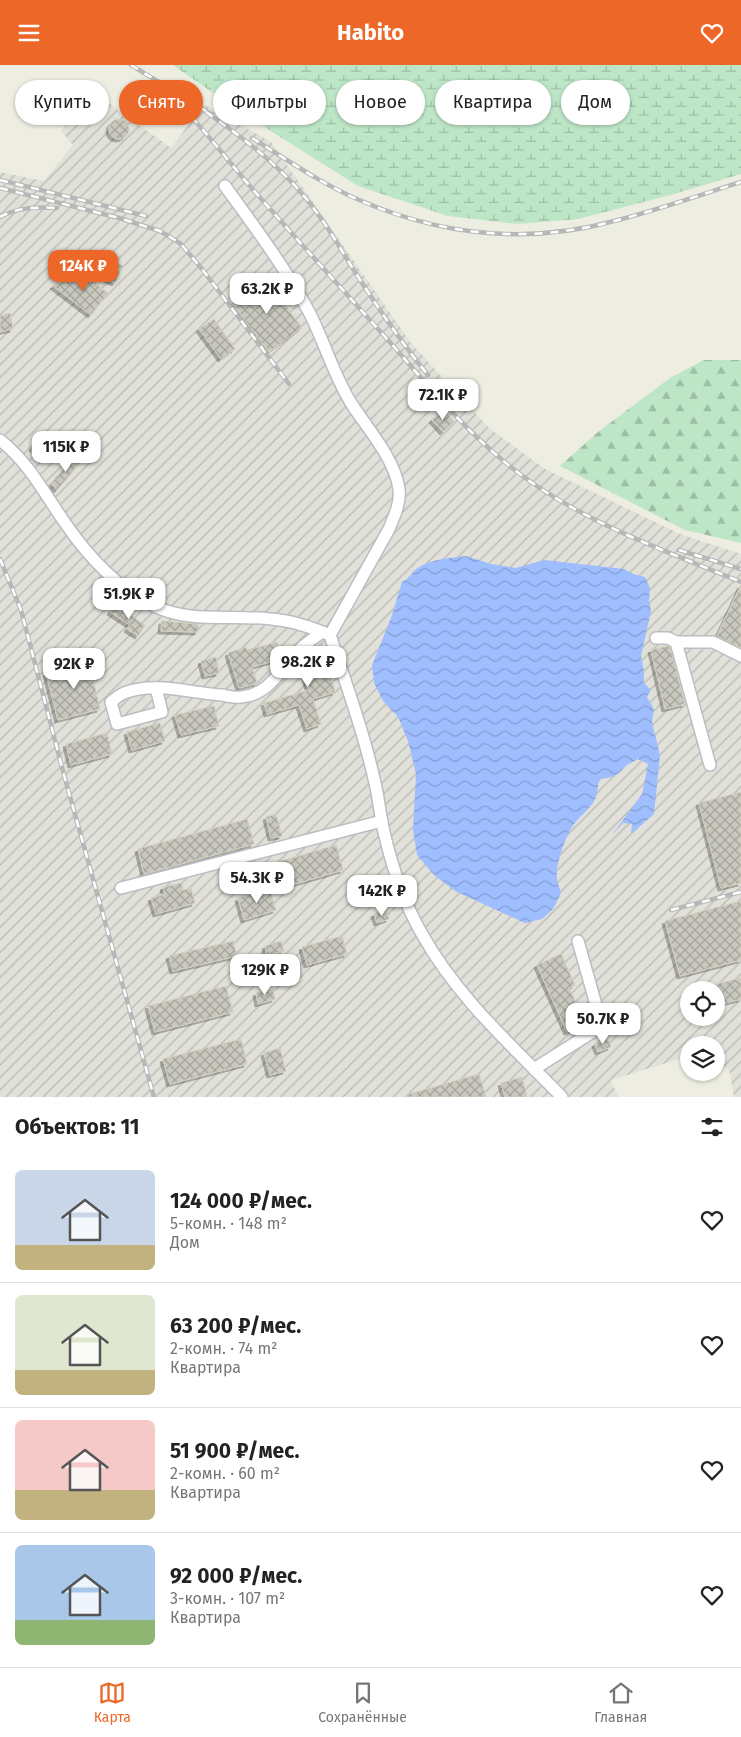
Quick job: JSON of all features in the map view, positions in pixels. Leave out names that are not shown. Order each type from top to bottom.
[{"type":"street","points":[[156,688],[162,712],[117,723],[111,702],[122,693],[146,688],[156,688],[173,688],[200,694],[241,697],[262,690],[275,680],[300,649],[326,634],[389,529],[396,511],[400,491],[396,475],[384,453],[350,402],[308,310],[281,265],[225,186]]},
{"type":"street","points":[[0,440],[27,465],[81,545],[101,568],[129,591],[145,601],[164,610],[196,616],[279,619],[312,627],[326,634],[363,737],[375,783],[382,821],[401,891],[422,934],[448,974],[475,1008],[562,1097]]},
{"type":"street","points":[[656,638],[668,638],[676,643],[712,642],[741,656]]},
{"type":"street","points":[[676,643],[710,765]]},
{"type":"street","points":[[121,888],[382,821]]},
{"type":"street","points":[[534,1069],[602,1026],[578,941]]},
{"type":"shaded area","points":[[109,103],[119,111],[119,125],[139,125],[171,148],[188,125],[203,125],[204,104],[213,109],[213,125],[241,125],[271,142],[411,343],[489,428],[545,469],[680,534],[741,554],[741,1097],[734,1097],[729,1069],[725,1067],[725,1036],[680,1036],[680,1059],[611,1080],[618,1097],[0,1097],[0,172],[44,181],[73,145],[61,131],[65,125],[109,125]]},
{"type":"green space","points":[[173,65],[741,65],[741,174],[578,219],[517,224],[448,216],[358,186],[261,125],[326,125],[326,80],[213,80],[213,93],[203,86],[203,80],[194,80]]},
{"type":"green space","points":[[704,360],[741,360],[741,543],[685,530],[560,466],[598,432],[670,378]]},
{"type":"water","points":[[466,556],[491,564],[516,568],[544,560],[624,569],[645,577],[650,588],[649,600],[651,611],[641,656],[644,683],[651,690],[647,697],[654,709],[652,722],[660,755],[654,814],[631,834],[632,824],[623,823],[612,835],[642,794],[648,764],[638,759],[612,777],[601,779],[594,802],[572,827],[562,849],[557,872],[557,882],[561,893],[553,909],[542,919],[525,923],[455,891],[434,875],[417,855],[413,830],[416,774],[408,741],[398,717],[383,701],[374,683],[372,665],[391,618],[402,582],[416,569],[427,563],[440,559]]},
{"type":"building","points":[[119,119],[119,125],[128,125],[128,133],[123,138],[115,138],[110,133],[110,125],[115,120]]},
{"type":"building","points":[[96,252],[123,266],[115,283],[88,269]]},
{"type":"building","points":[[81,273],[108,293],[91,315],[53,286]]},
{"type":"building","points":[[265,278],[302,328],[269,352],[232,303]]},
{"type":"building","points":[[10,313],[13,329],[0,332],[0,316]]},
{"type":"building","points":[[214,319],[235,349],[221,359],[199,329]]},
{"type":"building","points":[[444,410],[454,421],[443,432],[432,420]]},
{"type":"building","points":[[37,441],[50,452],[45,458],[32,448]]},
{"type":"building","points":[[74,457],[81,462],[57,490],[51,484]]},
{"type":"building","points":[[741,585],[741,648],[717,636]]},
{"type":"building","points":[[115,605],[145,625],[138,636],[127,629],[130,625],[110,612]]},
{"type":"building","points":[[162,621],[198,624],[198,632],[161,631]]},
{"type":"building","points":[[277,642],[281,659],[252,667],[257,683],[239,688],[228,653],[246,647],[247,650]]},
{"type":"building","points":[[322,645],[335,692],[313,699],[321,724],[307,729],[299,705],[267,714],[264,703],[309,690],[300,660],[308,655],[307,653],[313,648]]},
{"type":"building","points":[[670,647],[685,704],[665,709],[651,650]]},
{"type":"building","points":[[216,657],[219,673],[205,676],[201,661]]},
{"type":"building","points":[[93,660],[98,677],[93,679],[100,709],[58,720],[46,673]]},
{"type":"building","points":[[214,706],[219,726],[181,735],[175,715]]},
{"type":"building","points":[[160,723],[165,741],[132,750],[127,732]]},
{"type":"building","points":[[107,733],[112,754],[71,765],[66,744]]},
{"type":"building","points":[[741,792],[741,883],[721,888],[699,803]]},
{"type":"building","points":[[276,814],[282,836],[271,838],[266,817]]},
{"type":"building","points":[[247,819],[254,844],[144,874],[138,849]]},
{"type":"building","points":[[336,845],[343,870],[278,889],[271,864]]},
{"type":"building","points":[[181,883],[183,890],[191,888],[195,903],[156,914],[151,898],[165,894],[163,887]]},
{"type":"building","points":[[269,888],[276,910],[244,920],[238,898]]},
{"type":"building","points":[[741,901],[741,960],[680,976],[665,921]]},
{"type":"building","points":[[386,910],[389,919],[377,923],[374,914]]},
{"type":"building","points":[[342,936],[347,954],[307,965],[302,947]]},
{"type":"building","points":[[233,941],[237,956],[173,971],[169,956]]},
{"type":"building","points":[[281,941],[284,951],[267,956],[265,946]]},
{"type":"building","points":[[561,954],[575,985],[569,988],[586,1024],[567,1032],[537,965]]},
{"type":"building","points":[[741,978],[741,999],[725,1003],[725,982]]},
{"type":"building","points":[[226,986],[233,1012],[155,1032],[148,1006]]},
{"type":"building","points":[[273,989],[275,999],[258,1004],[256,993]]},
{"type":"building","points":[[241,1039],[247,1064],[170,1084],[163,1059]]},
{"type":"building","points":[[608,1039],[611,1047],[598,1052],[595,1044]]},
{"type":"building","points":[[280,1048],[286,1071],[270,1075],[264,1053]]},
{"type":"building","points":[[479,1074],[486,1097],[406,1097],[406,1095]]},
{"type":"building","points":[[522,1077],[527,1097],[505,1097],[501,1083]]},
{"type":"railway","points":[[131,65],[211,114]]},
{"type":"railway","points":[[206,112],[265,157],[287,177],[305,198],[328,229],[390,325],[428,375]]},
{"type":"railway","points":[[199,125],[267,206],[440,399],[486,446],[520,474],[545,491],[599,522],[741,582]]},
{"type":"railway","points":[[252,138],[343,193],[389,212],[453,228],[486,233],[518,234],[585,228],[649,211],[741,182]]},
{"type":"railway","points":[[0,180],[146,216]]},
{"type":"railway","points":[[0,188],[119,218],[160,231],[181,244],[289,384]]},
{"type":"railway","points":[[0,217],[28,208],[57,208]]},
{"type":"railway","points":[[679,550],[741,569]]},
{"type":"railway","points":[[0,559],[21,610],[64,775],[154,1097]]},
{"type":"railway","points":[[671,910],[741,892]]}]
